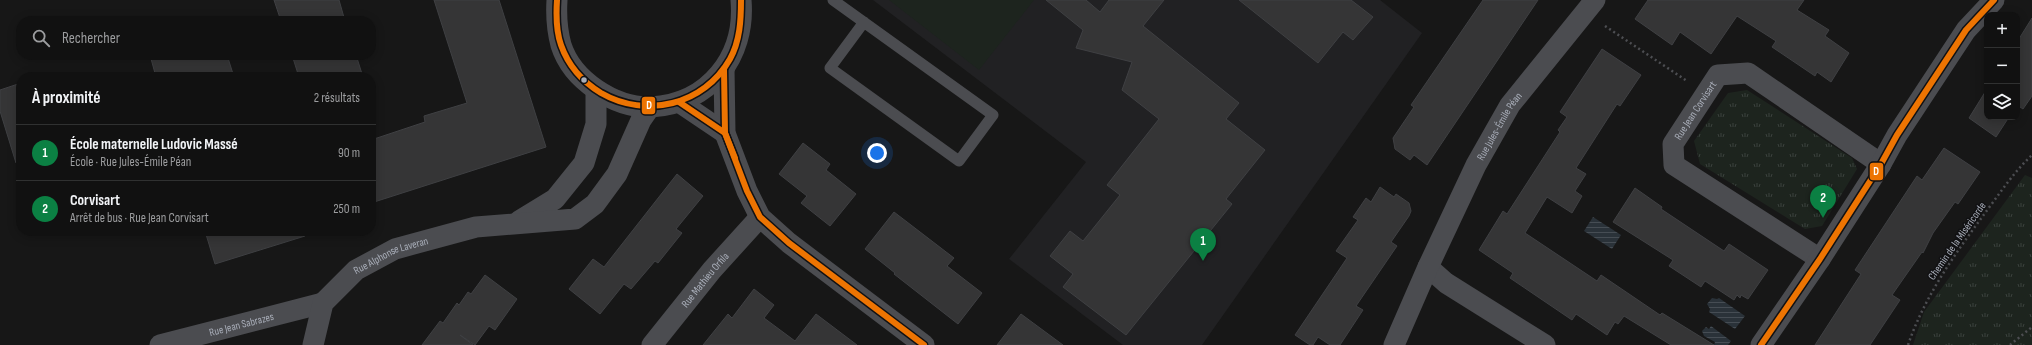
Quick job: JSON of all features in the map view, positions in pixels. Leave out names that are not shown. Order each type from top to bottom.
[{"type":"street","points":[[557,0],[555,19],[562,46],[575,71],[596,90],[621,102],[650,107],[679,102],[704,89],[724,69],[737,45],[742,18],[741,0]]},
{"type":"street","points":[[1761,345],[1820,259],[1881,164],[1897,135],[1966,30],[1994,0]]},
{"type":"street","name":"Rue Jules-Émile Péan","points":[[1394,345],[1428,267],[1476,165],[1510,105],[1590,6]]},
{"type":"street","points":[[724,69],[725,133],[747,191],[760,217],[790,243],[924,345]]},
{"type":"street","name":"Rue Jean Corvisart","points":[[1820,259],[1674,166],[1673,144],[1718,75],[1748,73],[1881,164]]},
{"type":"street","name":"Rue Alphonse Laveran","points":[[514,223],[555,199],[584,163],[596,124],[596,90]]},
{"type":"street","points":[[679,102],[725,133]]},
{"type":"street","name":"Rue Alphonse Laveran","points":[[323,303],[356,270],[395,249],[476,227],[575,219],[595,204],[617,174],[641,120],[650,107]]},
{"type":"street","name":"Rue Mathieu Orfila","points":[[652,345],[712,270],[760,217]]},
{"type":"street","points":[[1428,267],[1446,283],[1545,345]]},
{"type":"street","points":[[313,345],[323,303]]},
{"type":"street","name":"Rue Jean Sabrazes","points":[[160,345],[323,303]]},
{"type":"lane","points":[[833,0],[864,22],[993,115],[959,161],[830,68],[864,22]]},
{"type":"path","points":[[1590,6],[1706,94]]},
{"type":"path","name":"Chemin de la Miséricorde","points":[[1908,345],[1916,321],[1934,289],[1976,226],[2020,167],[2032,155]]},
{"type":"path","points":[[2010,345],[2032,328]]},
{"type":"shaded area","points":[[873,0],[1380,0],[1422,33],[1202,345],[1123,345],[1009,259],[1086,162]]},
{"type":"shaded area","points":[[1593,217],[1621,235],[1612,249],[1584,231]]},
{"type":"shaded area","points":[[1712,298],[1719,298],[1745,316],[1735,329],[1709,312],[1710,309],[1707,304]]},
{"type":"shaded area","points":[[1711,326],[1731,341],[1728,345],[1714,345],[1715,342],[1704,336],[1702,331],[1706,327],[1709,329]]},
{"type":"green space","points":[[889,0],[1034,0],[979,70]]},
{"type":"green space","points":[[1747,90],[1852,158],[1857,169],[1822,226],[1805,229],[1700,164],[1694,141],[1728,93]]},
{"type":"green space","points":[[2025,175],[2032,178],[2032,345],[1913,345],[1924,312]]},
{"type":"building","points":[[274,0],[339,0],[344,16],[279,16]]},
{"type":"building","points":[[434,0],[499,0],[546,147],[376,201],[376,138],[425,122],[424,116],[467,103]]},
{"type":"building","points":[[1046,0],[1086,0],[1100,12],[1109,0],[1164,0],[1143,26],[1239,103],[1226,119],[1265,150],[1226,199],[1232,204],[1126,335],[1063,287],[1073,274],[1050,256],[1070,231],[1083,241],[1120,195],[1107,185],[1159,119],[1122,90],[1132,62],[1076,48],[1083,30]]},
{"type":"building","points":[[1239,0],[1351,0],[1373,17],[1353,40],[1343,32],[1318,63]]},
{"type":"building","points":[[1483,0],[1538,0],[1427,165],[1414,155],[1410,160],[1395,149],[1393,138],[1414,107],[1411,105]]},
{"type":"building","points":[[1648,0],[1804,0],[1797,10],[1829,30],[1825,36],[1849,53],[1831,82],[1817,72],[1815,76],[1772,47],[1776,41],[1737,16],[1711,54],[1680,32],[1672,45],[1635,19]]},
{"type":"building","points":[[2032,18],[2032,96],[2023,109],[2020,107],[2020,37]]},
{"type":"building","points":[[1602,49],[1641,75],[1620,106],[1617,104],[1576,168],[1586,174],[1575,191],[1582,196],[1572,213],[1547,197],[1525,233],[1597,281],[1601,275],[1660,315],[1662,313],[1714,345],[1671,345],[1624,316],[1618,324],[1615,322],[1607,335],[1576,314],[1572,320],[1510,278],[1513,273],[1479,250],[1503,211],[1507,214],[1560,132],[1558,130],[1567,117],[1560,112]]},
{"type":"building","points":[[151,60],[229,60],[232,72],[155,72]]},
{"type":"building","points":[[294,60],[358,60],[361,72],[297,72]]},
{"type":"building","points":[[16,85],[16,163],[0,111],[0,90]]},
{"type":"building","points":[[1984,94],[1984,120],[2007,120],[1996,137],[1969,118]]},
{"type":"building","points":[[803,143],[830,164],[826,170],[856,194],[830,226],[801,203],[807,196],[779,174]]},
{"type":"building","points":[[1944,148],[1980,172],[1958,204],[1955,202],[1933,233],[1923,253],[1922,252],[1892,295],[1900,300],[1870,345],[1815,345],[1861,274],[1855,270],[1917,176],[1922,180]]},
{"type":"building","points":[[677,174],[703,196],[676,229],[682,233],[658,263],[655,261],[631,289],[624,284],[600,314],[569,289],[593,259],[604,267]]},
{"type":"building","points":[[1380,187],[1394,197],[1396,194],[1409,203],[1411,211],[1409,216],[1391,242],[1397,246],[1356,306],[1363,310],[1340,345],[1330,345],[1318,337],[1313,345],[1310,345],[1295,335],[1347,258],[1336,251],[1358,220],[1353,217],[1366,198],[1371,202]]},
{"type":"building","points":[[1635,188],[1662,207],[1661,209],[1724,251],[1729,244],[1768,270],[1748,299],[1741,295],[1740,298],[1737,295],[1734,300],[1705,281],[1701,287],[1669,266],[1673,260],[1613,222]]},
{"type":"building","points":[[894,212],[954,258],[947,266],[982,293],[958,324],[894,274],[895,273],[865,249]]},
{"type":"building","points":[[207,236],[305,236],[215,264]]},
{"type":"building","points":[[485,275],[517,299],[495,330],[489,326],[475,345],[460,335],[473,345],[422,345],[440,321],[443,323],[457,303],[459,305],[468,292],[471,294]]},
{"type":"building","points":[[754,289],[774,305],[764,318],[795,341],[816,314],[857,345],[703,345],[728,314],[732,318]]},
{"type":"building","points":[[1021,314],[1063,345],[997,345]]},
{"type":"transit line","name":"D","points":[[557,0],[557,23],[561,45],[572,66],[582,78],[594,89],[618,101],[636,105],[655,106],[673,103],[690,97],[719,75],[730,59],[736,45],[740,23],[741,0]]},
{"type":"transit line","name":"D","points":[[1761,345],[1820,259],[1881,164],[1897,135],[1966,30],[1994,0]]},
{"type":"transit line","name":"D","points":[[724,69],[725,133],[747,191],[760,217],[789,243],[924,345]]},
{"type":"transit line","name":"D","points":[[679,102],[725,133],[735,158]]},
{"type":"place","name":"Corvisart","points":[[1823,218]]},
{"type":"place","name":"École maternelle Ludovic Massé","points":[[1203,261]]}]
